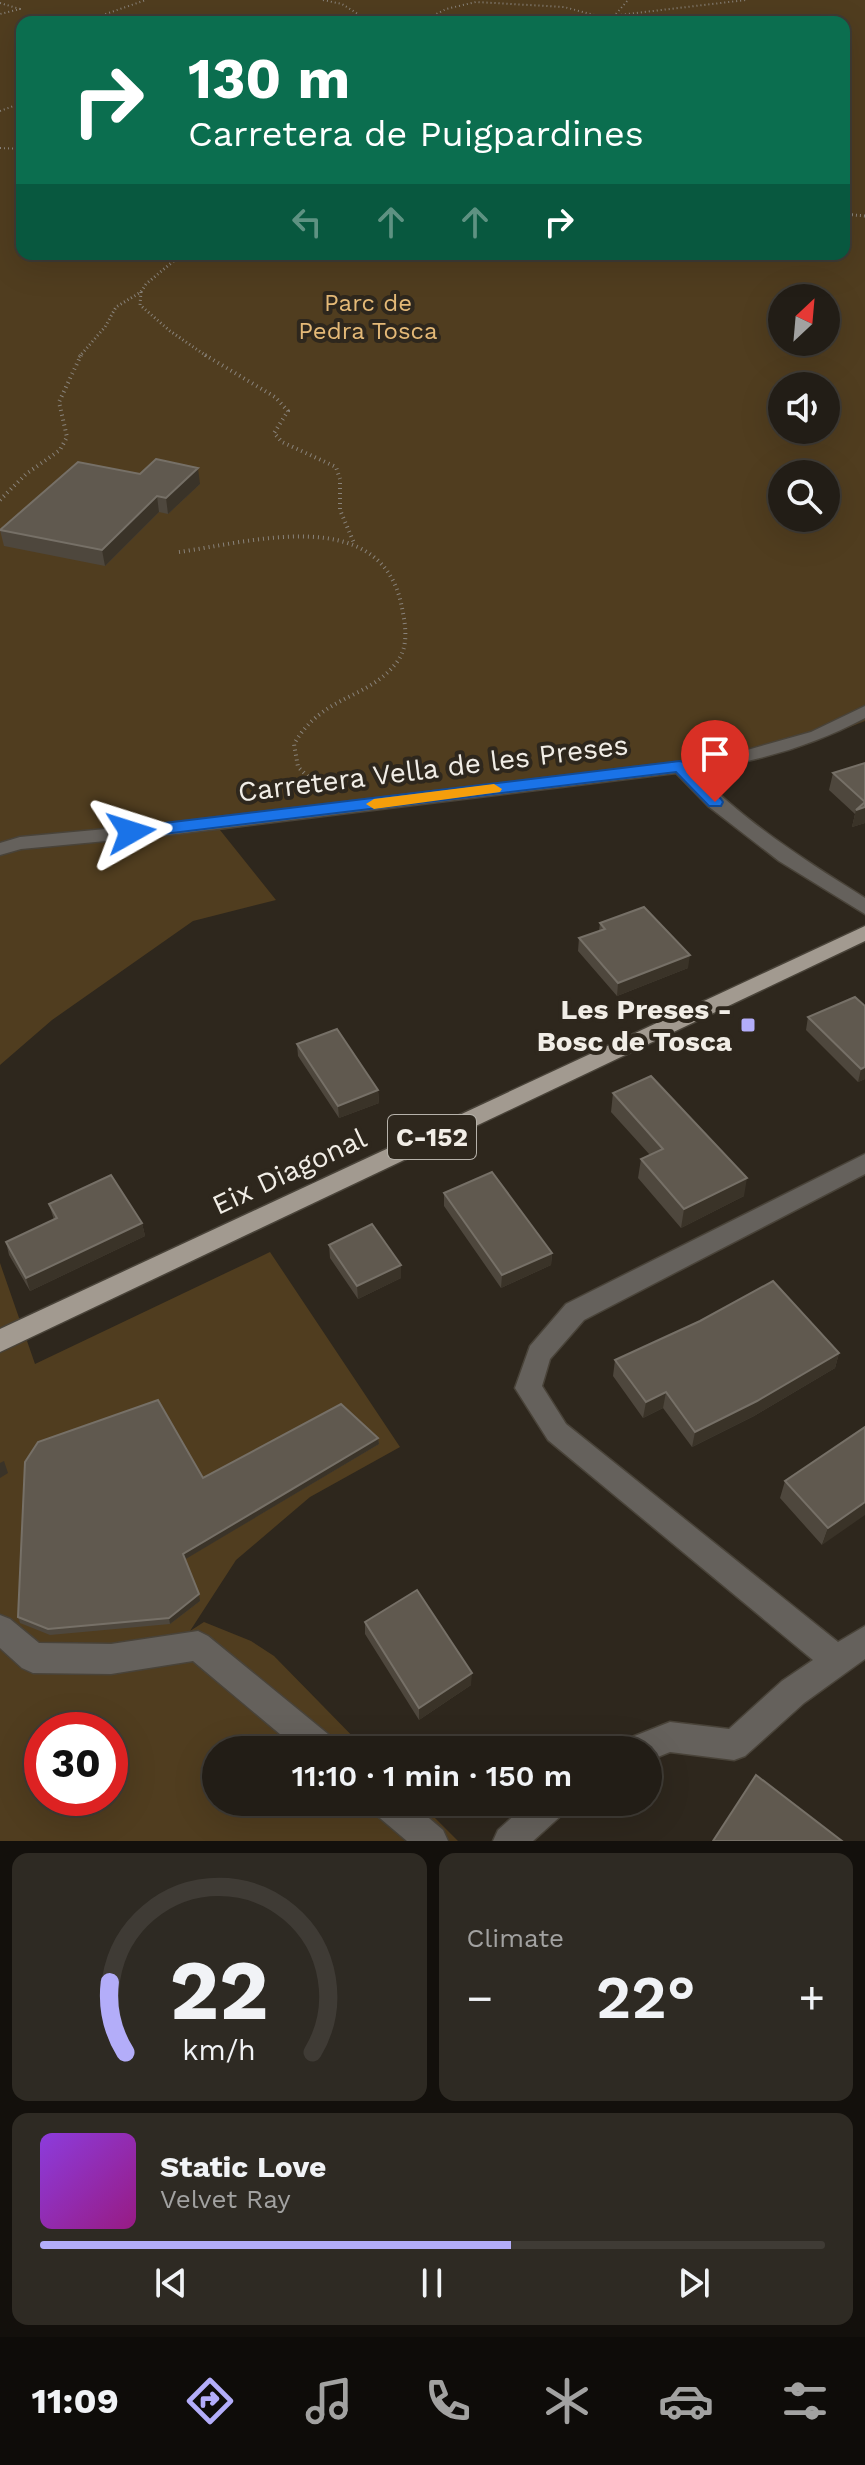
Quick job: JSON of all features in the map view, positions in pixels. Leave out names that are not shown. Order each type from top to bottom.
[{"type":"main road","name":"Eix Diagonal","points":[[0,1341],[865,933]]},
{"type":"street","name":"Carretera Vella de les Preses","points":[[0,849],[20,843],[354,807],[727,761],[817,736],[865,711]]},
{"type":"street","points":[[680,766],[715,802],[774,848],[865,907]]},
{"type":"street","points":[[838,1661],[557,1432],[528,1388],[539,1354],[575,1312],[865,1163]]},
{"type":"street","points":[[0,1629],[33,1658],[111,1659],[198,1646],[306,1736]]},
{"type":"street","points":[[662,1740],[670,1737],[734,1745],[793,1692],[865,1641]]},
{"type":"street","points":[[402,1816],[432,1841]]},
{"type":"street","points":[[509,1841],[537,1816]]},
{"type":"path","points":[[100,16],[146,0]]},
{"type":"path","points":[[323,0],[342,4],[361,16]]},
{"type":"path","points":[[612,16],[628,0]]},
{"type":"path","points":[[612,16],[746,0]]},
{"type":"path","points":[[0,1],[20,9],[0,14]]},
{"type":"path","points":[[434,16],[460,5],[491,1],[564,7],[598,16]]},
{"type":"path","points":[[0,500],[26,474],[60,450],[67,437],[59,402],[77,359],[105,327],[116,307],[141,292],[175,260]]},
{"type":"path","points":[[141,292],[140,305],[170,331],[246,382],[275,397],[288,411],[274,433],[282,442],[336,467],[342,480],[338,501],[345,527],[354,544]]},
{"type":"path","points":[[179,552],[311,538],[354,544],[368,549],[383,563],[396,582],[407,631],[399,660],[380,679],[310,719],[294,744],[298,767],[326,794],[354,807]]},
{"type":"green space","name":"Parc de Pedra Tosca","points":[[0,0],[865,0],[865,721],[798,748],[736,763],[220,830],[276,900],[193,921],[52,1020],[0,1065]]},
{"type":"green space","points":[[270,1252],[400,1447],[310,1497],[236,1560],[190,1631],[204,1622],[251,1641],[274,1656],[352,1736],[202,1736],[202,1816],[433,1816],[458,1841],[0,1841],[0,1263],[35,1364]]},
{"type":"building","points":[[156,459],[198,468],[166,498],[157,496],[102,550],[0,530],[78,462],[140,474]]},
{"type":"building","points":[[865,763],[865,802],[833,773]]},
{"type":"building","points":[[644,907],[690,955],[618,983],[579,938],[605,929],[600,923]]},
{"type":"building","points":[[855,997],[865,1006],[865,1067],[861,1069],[808,1017]]},
{"type":"building","points":[[337,1029],[378,1090],[338,1106],[297,1044]]},
{"type":"building","points":[[651,1076],[747,1178],[684,1209],[641,1159],[663,1149],[613,1093]]},
{"type":"building","points":[[492,1172],[552,1253],[502,1275],[444,1193]]},
{"type":"building","points":[[111,1175],[142,1223],[26,1278],[6,1242],[57,1218],[49,1204]]},
{"type":"building","points":[[372,1224],[401,1265],[357,1286],[329,1245]]},
{"type":"building","points":[[773,1281],[839,1353],[757,1401],[695,1432],[666,1392],[646,1402],[615,1360],[700,1321]]},
{"type":"building","points":[[158,1400],[203,1478],[341,1404],[378,1438],[183,1554],[199,1594],[169,1618],[48,1629],[18,1617],[25,1462],[38,1442]]},
{"type":"building","points":[[865,1427],[865,1502],[828,1528],[785,1481]]},
{"type":"building","points":[[417,1590],[472,1673],[419,1708],[365,1622]]},
{"type":"building","points":[[756,1775],[842,1841],[713,1841]]},
{"type":"slow traffic","points":[[374,804],[494,789]]},
{"type":"place","name":"Les Preses - Bosc de Tosca","points":[[748,1025]]},
{"type":"route","points":[[131,832],[680,766],[715,802]]}]
